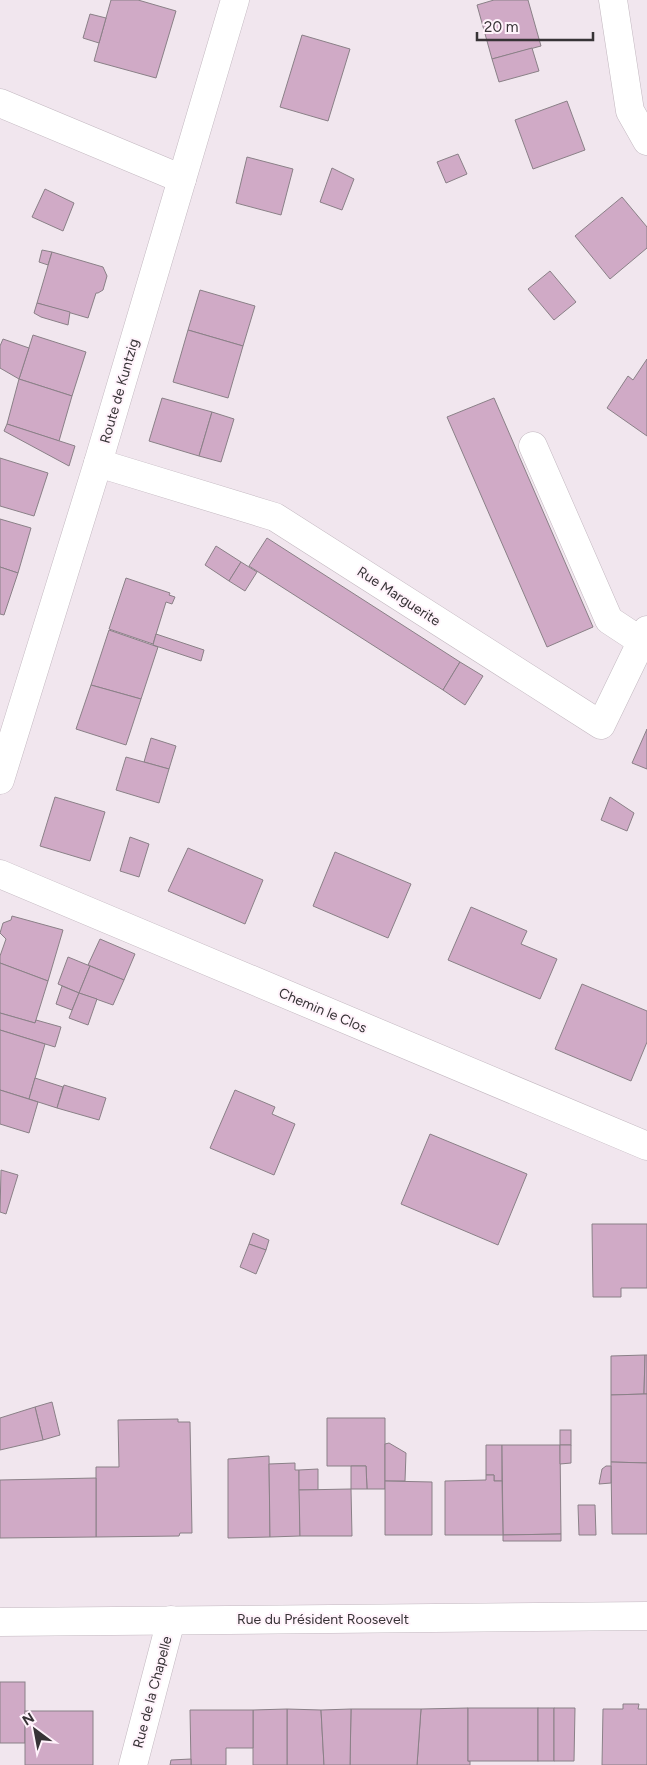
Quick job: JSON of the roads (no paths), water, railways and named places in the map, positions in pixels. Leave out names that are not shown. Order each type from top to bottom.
[{"type":"street","name":"Route de Kuntzig","points":[[0,780],[98,463],[236,0]]},
{"type":"street","points":[[613,0],[630,111],[647,141]]},
{"type":"street","points":[[0,103],[182,179]]},
{"type":"street","name":"Rue Marguerite","points":[[98,463],[275,517],[601,725],[645,639],[609,620],[533,446]]},
{"type":"street","name":"Chemin le Clos","points":[[0,874],[647,1146]]},
{"type":"street","name":"Rue du Président Roosevelt","points":[[0,1622],[647,1616]]},
{"type":"street","name":"Rue de la Chapelle","points":[[133,1765],[171,1620]]}]
